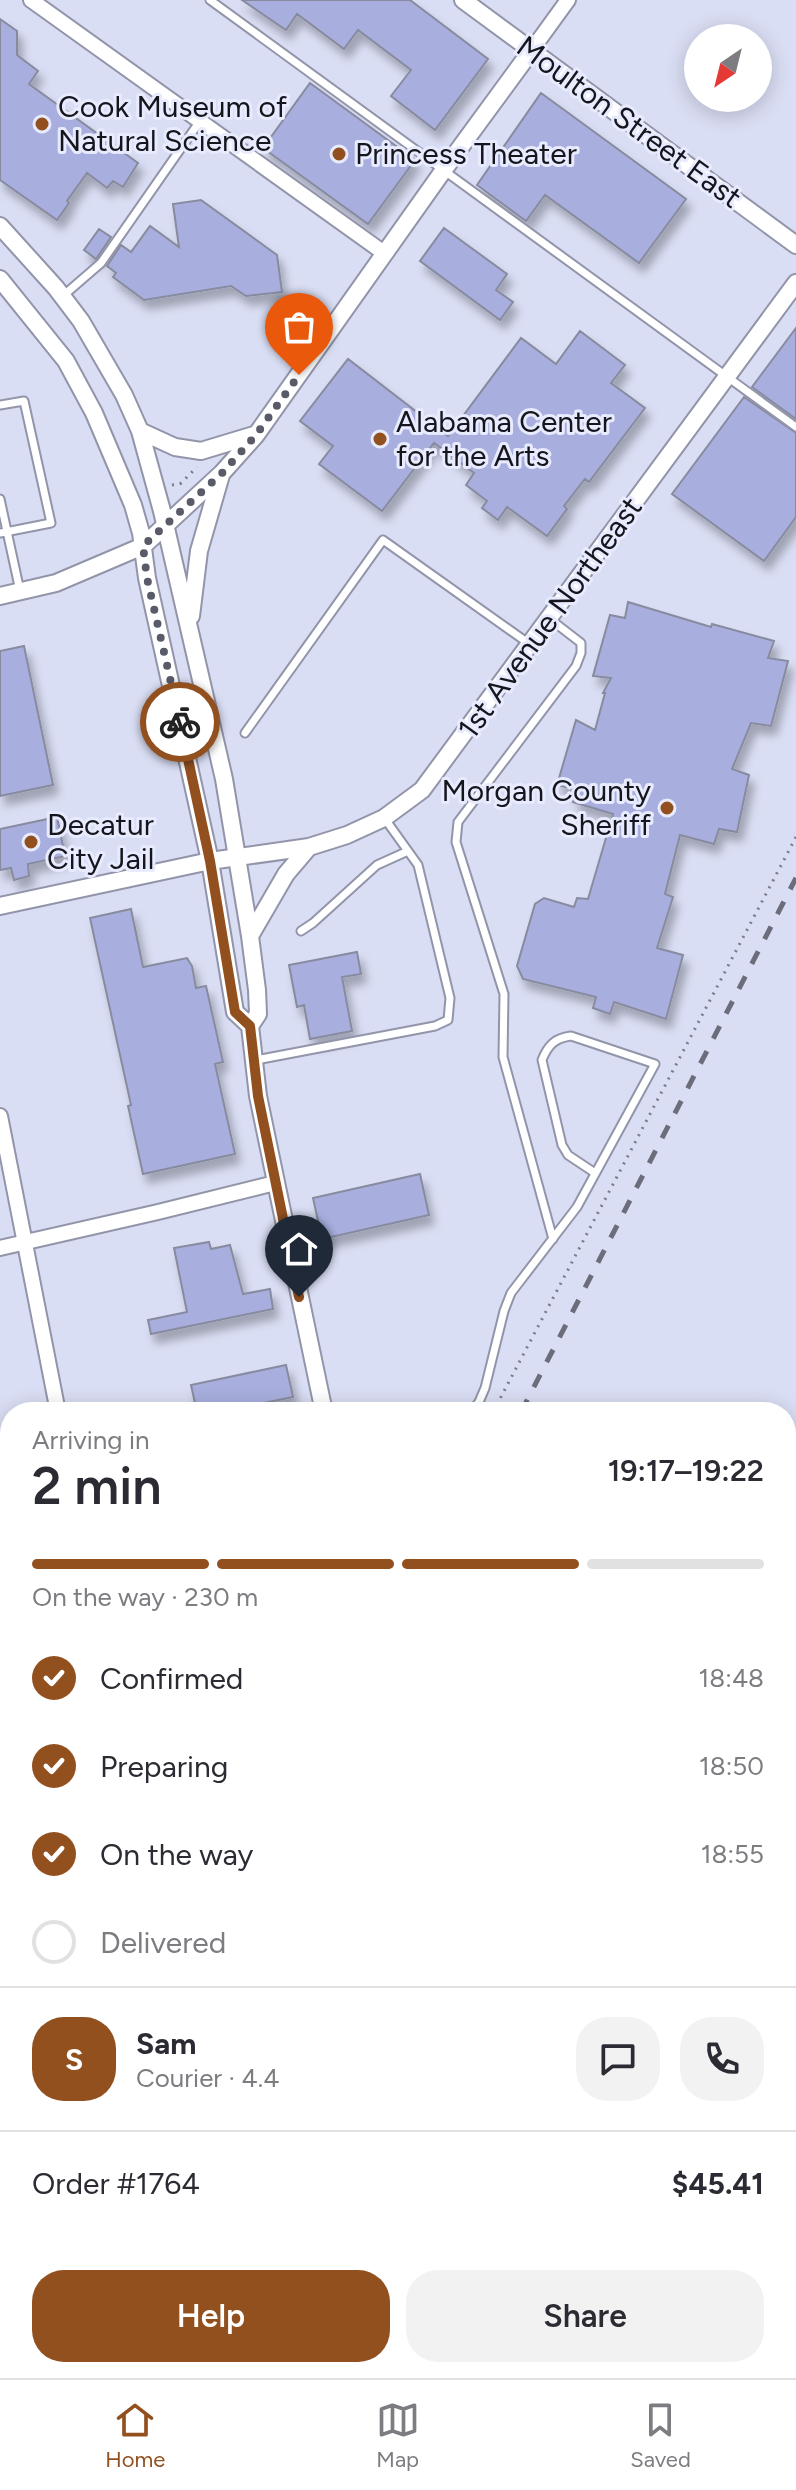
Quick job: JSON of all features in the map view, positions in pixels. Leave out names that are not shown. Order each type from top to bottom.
[{"type":"street","points":[[31,0],[384,253]]},
{"type":"street","name":"Moulton Street East","points":[[463,0],[796,245]]},
{"type":"street","points":[[0,596],[72,578],[143,546],[222,473],[256,435],[568,0]]},
{"type":"street","points":[[0,226],[81,321],[124,395],[140,431],[224,779],[250,936],[258,1014],[250,1026],[258,1096],[322,1402]]},
{"type":"street","points":[[0,279],[47,336],[82,388],[133,505],[210,861],[235,1012],[250,1026]]},
{"type":"street","name":"1st Avenue Northeast","points":[[0,906],[210,861],[309,847],[347,835],[384,818],[422,790],[796,283]]},
{"type":"street","points":[[140,431],[175,447],[201,451],[256,435]]},
{"type":"street","points":[[190,629],[199,551],[222,473]]},
{"type":"street","points":[[250,936],[286,874],[309,847]]},
{"type":"street","points":[[0,1116],[56,1402]]},
{"type":"street","points":[[0,1248],[275,1183]]},
{"type":"lane","points":[[210,0],[796,427]]},
{"type":"lane","points":[[63,297],[101,263],[204,124]]},
{"type":"lane","points":[[0,405],[24,401],[51,523],[4,532]]},
{"type":"lane","points":[[0,499],[4,532],[20,591]]},
{"type":"lane","points":[[245,733],[383,540],[530,645]]},
{"type":"lane","points":[[550,618],[581,643],[576,666],[458,822],[456,842],[504,994],[503,1057],[553,1239]]},
{"type":"lane","points":[[254,1061],[435,1026],[448,1020],[450,998],[418,865],[384,818]]},
{"type":"lane","points":[[301,931],[377,865],[408,851]]},
{"type":"lane","points":[[479,1402],[511,1293],[577,1207],[655,1064],[571,1036],[559,1037],[547,1048],[542,1060],[562,1145],[568,1155],[595,1173]]},
{"type":"path","points":[[174,485],[180,484],[199,466]]},
{"type":"path","points":[[498,1402],[796,837]]},
{"type":"building","points":[[242,0],[410,0],[488,59],[435,130],[391,96],[411,70],[358,30],[344,49],[297,14],[286,30]]},
{"type":"building","name":"Cook Museum of Natural Science","points":[[0,19],[17,31],[17,55],[38,71],[29,84],[138,163],[123,187],[113,181],[107,188],[87,173],[57,220],[0,180]]},
{"type":"building","name":"Princess Theater","points":[[310,83],[415,160],[368,224],[263,148]]},
{"type":"building","points":[[541,93],[686,199],[639,263],[545,195],[526,221],[477,185]]},
{"type":"building","points":[[201,200],[277,255],[282,292],[246,296],[231,286],[144,300],[113,277],[116,273],[107,266],[121,245],[131,252],[150,226],[179,247],[173,204]]},
{"type":"building","points":[[444,228],[507,274],[496,290],[513,302],[500,320],[420,261]]},
{"type":"building","points":[[99,229],[111,237],[96,259],[84,250]]},
{"type":"building","points":[[796,328],[796,419],[752,387]]},
{"type":"building","points":[[580,331],[625,365],[611,383],[645,408],[589,482],[585,479],[564,506],[567,509],[547,536],[507,507],[498,520],[482,508],[487,501],[466,485],[474,473],[434,443],[382,511],[319,464],[333,446],[300,421],[348,359],[448,436],[521,338],[556,364]]},
{"type":"building","points":[[744,397],[796,433],[796,517],[764,561],[672,494]]},
{"type":"building","name":"Morgan County Sheriff","points":[[628,602],[711,627],[712,624],[774,641],[768,658],[788,661],[771,726],[751,723],[732,769],[749,775],[737,832],[719,829],[714,844],[680,835],[665,894],[673,897],[657,948],[683,955],[666,1019],[614,1002],[610,1014],[593,1008],[596,997],[523,979],[517,966],[535,904],[544,898],[574,907],[577,898],[588,899],[613,814],[573,802],[578,790],[557,785],[576,720],[595,730],[603,693],[611,678],[593,676],[610,615],[625,618]]},
{"type":"building","points":[[24,646],[53,785],[0,796],[0,651]]},
{"type":"building","name":"Decatur City Jail","points":[[57,817],[65,856],[28,864],[29,876],[14,880],[11,868],[0,870],[0,829]]},
{"type":"building","points":[[131,909],[143,967],[187,958],[192,966],[196,988],[206,986],[223,1062],[215,1064],[235,1154],[143,1174],[90,918]]},
{"type":"building","points":[[357,952],[361,974],[342,977],[352,1031],[310,1039],[304,1005],[297,1007],[289,965]]},
{"type":"building","points":[[420,1174],[429,1215],[322,1239],[313,1198]]},
{"type":"building","points":[[209,1242],[211,1249],[230,1245],[243,1294],[270,1289],[273,1309],[151,1334],[148,1320],[187,1312],[174,1248]]},
{"type":"building","points":[[286,1365],[293,1397],[269,1402],[195,1402],[191,1385]]},
{"type":"railway","points":[[526,1402],[796,878]]},
{"type":"way so far","points":[[180,722],[147,578],[143,546],[222,473],[256,435],[299,375]]},
{"type":"place","name":"Cook Museum of Natural Science","points":[[42,124]]},
{"type":"place","name":"Princess Theater","points":[[339,154]]},
{"type":"place","name":"Alabama Center for the Arts","points":[[380,439]]},
{"type":"place","name":"Morgan County Sheriff","points":[[667,808]]},
{"type":"place","name":"Decatur City Jail","points":[[31,842]]},
{"type":"route","points":[[180,722],[210,861],[228,982],[235,1012],[250,1026],[258,1096],[299,1297]]}]
